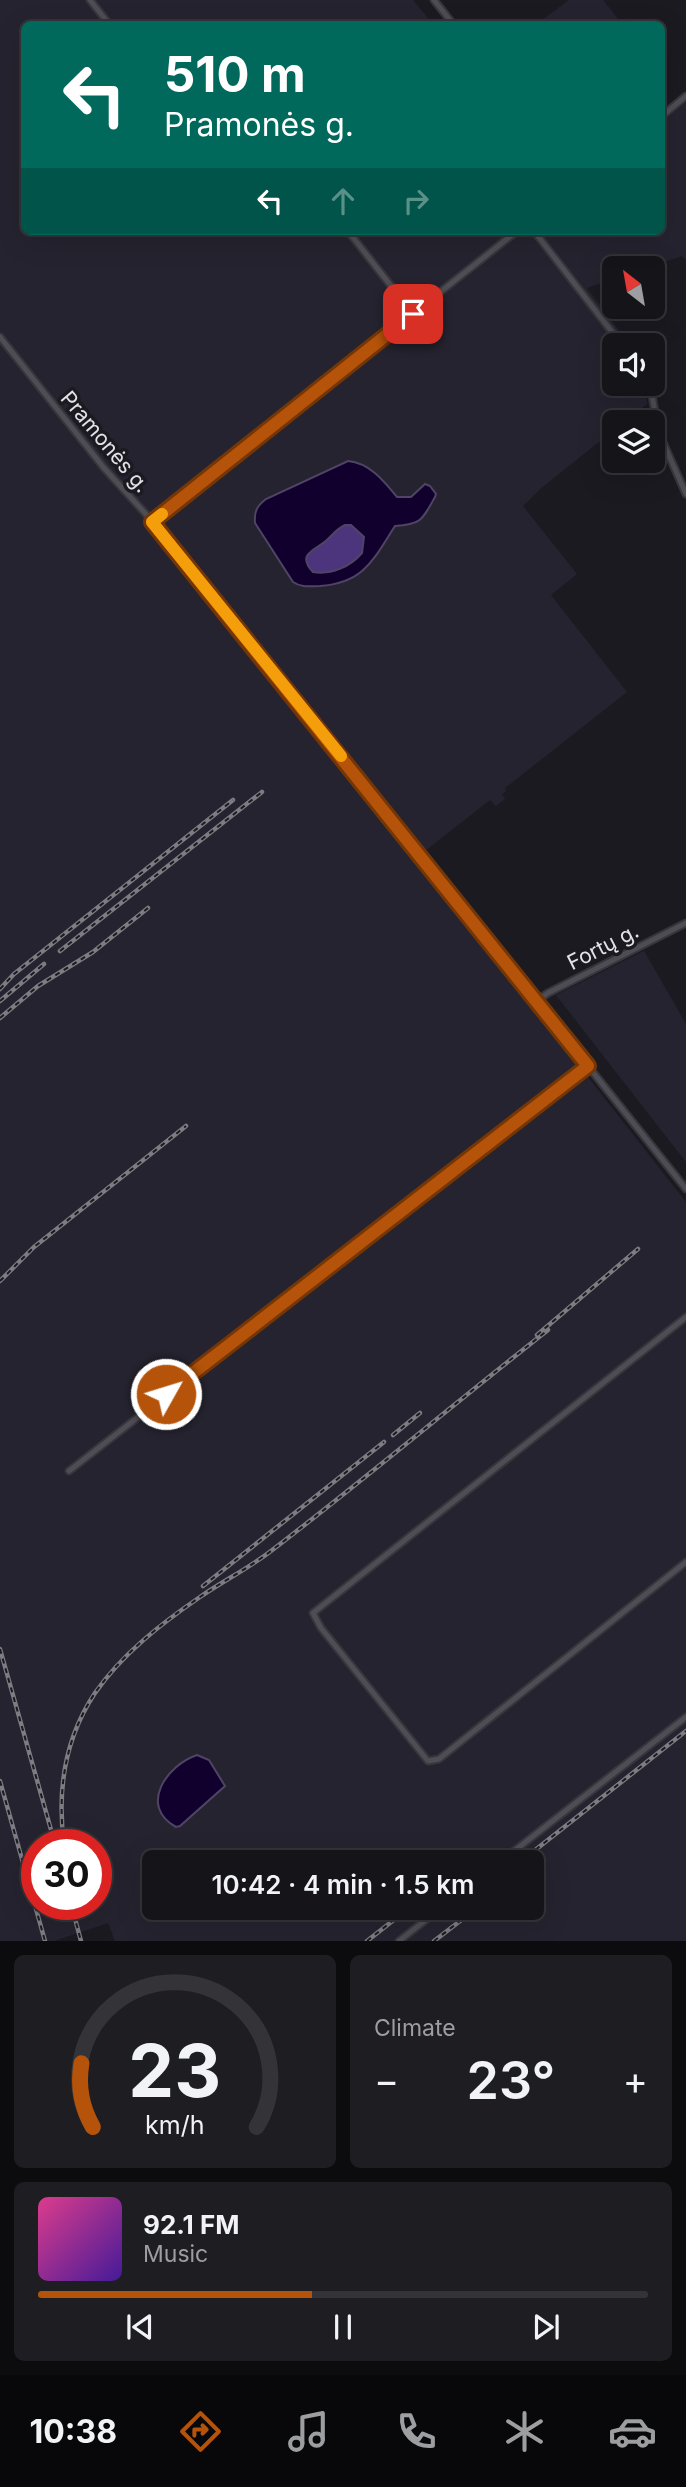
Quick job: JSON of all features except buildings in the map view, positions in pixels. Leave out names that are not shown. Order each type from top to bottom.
[{"type":"street","points":[[90,0],[107,21]]},
{"type":"street","points":[[434,0],[451,21]]},
{"type":"street","points":[[665,114],[686,96]]},
{"type":"street","points":[[351,235],[413,314]]},
{"type":"street","points":[[152,522],[512,235]]},
{"type":"street","points":[[537,235],[613,333]]},
{"type":"street","name":"Pramonės g.","points":[[0,337],[104,468],[152,522],[686,1189]]},
{"type":"street","points":[[652,396],[658,431],[686,494]]},
{"type":"street","name":"Fortų g.","points":[[535,1002],[686,923]]},
{"type":"street","points":[[69,1471],[588,1066]]},
{"type":"street","points":[[686,1317],[313,1613],[321,1628],[428,1761],[439,1759],[686,1562]]},
{"type":"street","points":[[515,1850],[686,1717]]},
{"type":"street","points":[[399,1941],[426,1920]]},
{"type":"shaded area","points":[[0,0],[413,0],[430,21],[21,21],[21,235],[665,235],[665,120],[686,102],[686,260],[682,256],[665,262],[665,256],[602,256],[602,283],[587,288],[602,308],[602,319],[610,319],[621,333],[602,333],[602,396],[646,396],[647,404],[639,410],[602,410],[602,440],[523,506],[577,574],[551,595],[627,692],[505,788],[506,791],[502,794],[505,799],[496,806],[490,800],[416,858],[686,1202],[686,1941],[115,1941],[108,1923],[54,1941],[0,1941]]},
{"type":"shaded area","points":[[569,0],[603,0],[620,21],[541,21]]},
{"type":"shaded area","points":[[348,461],[370,469],[397,497],[411,497],[425,484],[436,494],[420,519],[411,524],[395,526],[373,559],[357,575],[335,584],[313,586],[293,582],[255,523],[257,509],[266,499]],"holes":[[[351,525],[364,537],[362,553],[340,569],[313,572],[306,560],[310,552],[340,528]]]},
{"type":"shaded area","points":[[345,524],[351,525],[364,537],[362,553],[340,569],[313,573],[306,561],[307,556]]},
{"type":"shaded area","points":[[644,951],[686,1024],[686,1162],[556,995]]},
{"type":"shaded area","points":[[197,1755],[209,1760],[225,1786],[176,1827],[165,1818],[159,1808],[161,1787],[176,1768]]},
{"type":"railway","points":[[60,951],[262,792]]},
{"type":"railway","points":[[0,989],[14,974],[233,800]]},
{"type":"railway","points":[[0,1018],[38,986],[93,952],[148,908]]},
{"type":"railway","points":[[0,1001],[44,964]]},
{"type":"railway","points":[[0,1281],[34,1247],[186,1126]]},
{"type":"railway","points":[[537,1335],[638,1249]]},
{"type":"railway","points":[[62,1829],[63,1785],[70,1747],[85,1710],[117,1665],[171,1617],[271,1551],[548,1330]]},
{"type":"railway","points":[[393,1435],[420,1413]]},
{"type":"railway","points":[[203,1586],[384,1442]]},
{"type":"railway","points":[[0,1649],[51,1829]]},
{"type":"railway","points":[[535,1850],[686,1731]]},
{"type":"railway","points":[[0,1781],[45,1941]]},
{"type":"railway","points":[[75,1920],[81,1941]]},
{"type":"railway","points":[[367,1941],[394,1920]]},
{"type":"railway","points":[[434,1941],[461,1920]]},
{"type":"slow traffic","points":[[162,514],[152,522],[341,756]]},
{"type":"route","points":[[166,1394],[588,1066],[152,522],[413,314]]}]
